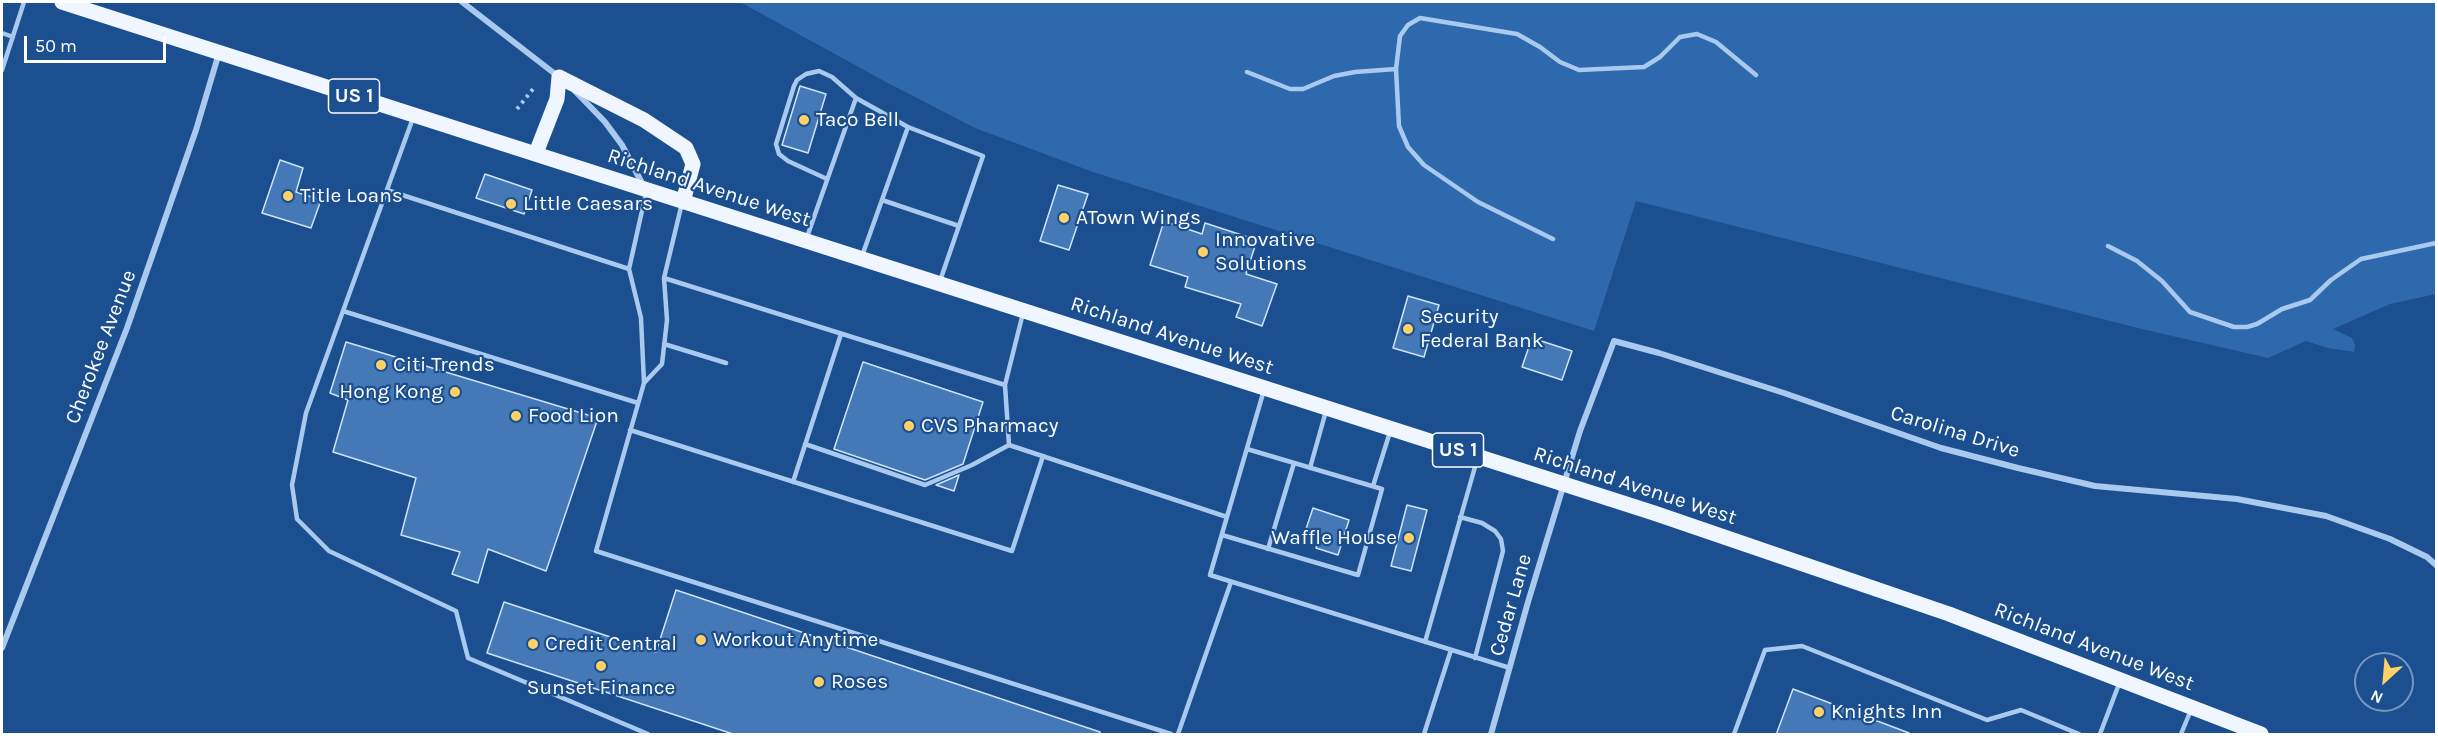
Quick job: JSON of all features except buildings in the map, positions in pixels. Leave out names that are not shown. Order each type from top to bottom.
[{"type":"main road","name":"Richland Avenue West","points":[[62,2],[1565,485],[1949,614],[2262,735]]},
{"type":"main road","points":[[537,153],[557,99],[559,77],[644,120],[686,148],[693,164],[683,202]]},
{"type":"street","points":[[462,2],[559,77],[591,105],[622,145],[646,190]]},
{"type":"street","name":"Cherokee Avenue","points":[[2,648],[131,318],[188,153],[219,53]]},
{"type":"street","name":"Carolina Drive","points":[[1565,485],[1580,431],[1614,341],[1784,393],[1941,448],[2018,468],[2095,486],[2202,498],[2237,499],[2326,516],[2390,539],[2427,557],[2436,565]]},
{"type":"street","name":"Cedar Lane","points":[[1491,735],[1528,602],[1565,485]]},
{"type":"lane","points":[[2,70],[24,2]]},
{"type":"lane","points":[[1553,239],[1478,202],[1424,165],[1408,147],[1399,126],[1396,69],[1400,36],[1408,25],[1420,18],[1517,34],[1560,62],[1580,70],[1644,67],[1660,57],[1680,37],[1697,34],[1716,42],[1756,75]]},
{"type":"lane","points":[[2,33],[13,37]]},
{"type":"lane","points":[[1247,72],[1290,89],[1303,89],[1334,76],[1396,69]]},
{"type":"lane","points":[[827,179],[788,161],[778,154],[776,144],[797,80],[806,74],[819,71],[832,77],[856,98],[908,128],[983,156],[940,283]]},
{"type":"lane","points":[[806,241],[856,98]]},
{"type":"lane","points":[[414,115],[306,413],[292,485],[297,519],[329,551],[456,611],[468,658],[648,735]]},
{"type":"lane","points":[[861,259],[908,128]]},
{"type":"lane","points":[[387,190],[629,269]]},
{"type":"lane","points":[[646,190],[629,269],[642,318],[644,383],[596,551],[1172,735]]},
{"type":"lane","points":[[882,200],[959,226]]},
{"type":"lane","points":[[644,383],[662,364],[667,320],[664,279],[683,202]]},
{"type":"lane","points":[[2108,246],[2146,268],[2162,281],[2190,312],[2234,327],[2247,327],[2257,324],[2282,309],[2310,300],[2331,280],[2361,259],[2436,243]]},
{"type":"lane","points":[[664,279],[1005,385]]},
{"type":"lane","points":[[1009,445],[1005,385],[1024,310]]},
{"type":"lane","points":[[343,311],[638,403]]},
{"type":"lane","points":[[793,482],[841,334]]},
{"type":"lane","points":[[664,344],[726,363]]},
{"type":"lane","points":[[1264,389],[1210,575],[1510,668]]},
{"type":"lane","points":[[1310,468],[1327,409]]},
{"type":"lane","points":[[1373,486],[1391,429]]},
{"type":"lane","points":[[630,430],[1012,551],[1043,456]]},
{"type":"lane","points":[[805,444],[925,485],[972,465],[1009,445],[1227,517]]},
{"type":"lane","points":[[1222,535],[1358,575],[1382,489],[1247,449]]},
{"type":"lane","points":[[1425,642],[1478,457]]},
{"type":"lane","points":[[1268,549],[1294,463]]},
{"type":"lane","points":[[1460,517],[1495,531],[1501,540],[1503,551],[1475,658]]},
{"type":"lane","points":[[1178,735],[1231,582]]},
{"type":"lane","points":[[1734,735],[1766,650],[1802,646],[1987,720],[2021,710],[2079,735]]},
{"type":"lane","points":[[1424,735],[1451,650]]},
{"type":"lane","points":[[2100,735],[2121,680]]},
{"type":"lane","points":[[2181,735],[2192,708]]},
{"type":"path","points":[[518,109],[533,89]]},
{"type":"shaded area","points":[[740,2],[2436,2],[2436,294],[2390,304],[2333,329],[2352,338],[2355,345],[2354,352],[2328,348],[2306,341],[2268,358],[2142,329],[1636,201],[1594,331],[1093,172],[975,128]]},
{"type":"place","name":"Taco Bell","points":[[804,120]]},
{"type":"place","name":"Title Loans","points":[[288,196]]},
{"type":"place","name":"Little Caesars","points":[[511,204]]},
{"type":"place","name":"ATown Wings","points":[[1064,218]]},
{"type":"place","name":"Innovative Solutions","points":[[1203,252]]},
{"type":"place","name":"Security Federal Bank","points":[[1408,329]]},
{"type":"place","name":"Citi Trends","points":[[381,365]]},
{"type":"place","name":"Hong Kong","points":[[455,392]]},
{"type":"place","name":"Food Lion","points":[[516,416]]},
{"type":"place","name":"CVS Pharmacy","points":[[909,426]]},
{"type":"place","name":"Waffle House","points":[[1409,538]]},
{"type":"place","name":"Workout Anytime","points":[[701,640]]},
{"type":"place","name":"Credit Central","points":[[533,644]]},
{"type":"place","name":"Sunset Finance","points":[[601,666]]},
{"type":"place","name":"Roses","points":[[819,682]]},
{"type":"place","name":"Knights Inn","points":[[1819,712]]}]
